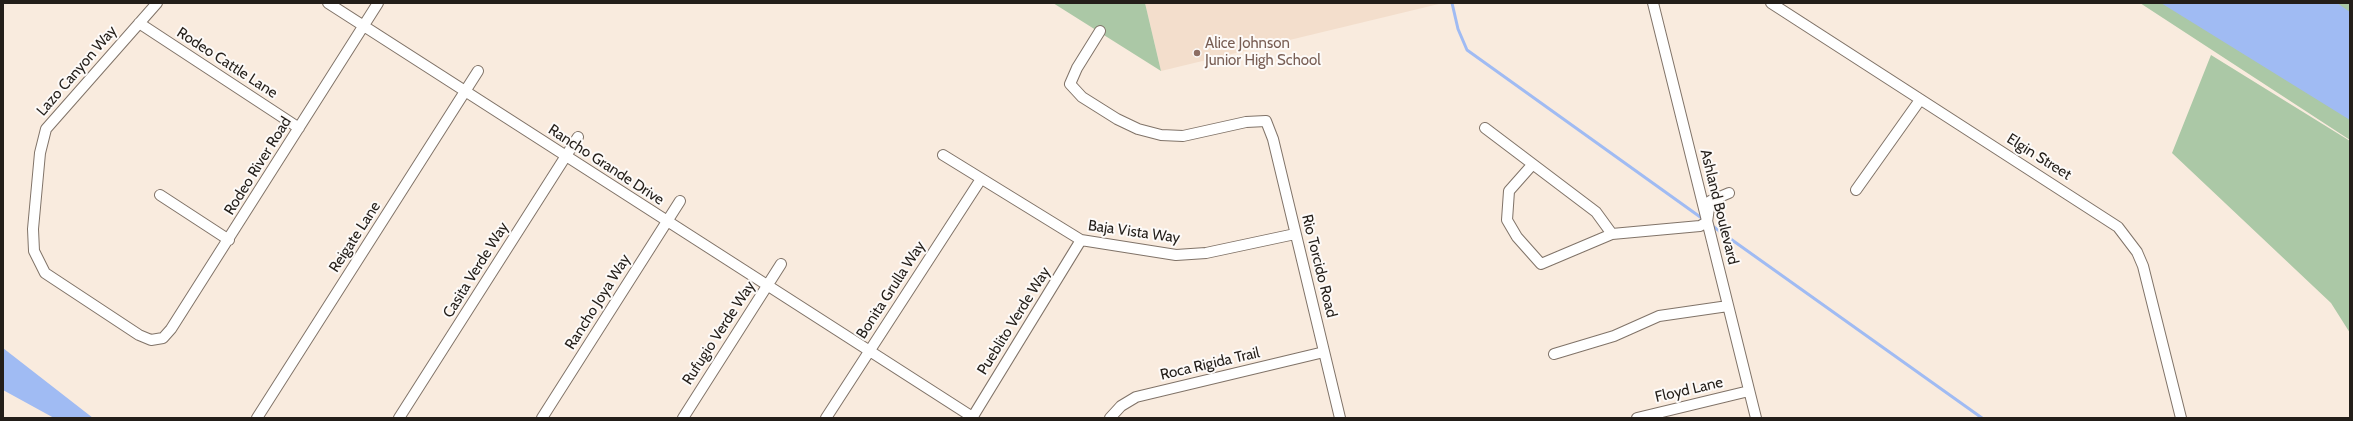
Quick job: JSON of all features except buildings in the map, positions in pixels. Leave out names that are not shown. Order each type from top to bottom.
[{"type":"street","name":"Lazo Canyon Way","points":[[157,3],[46,129],[40,153],[33,241],[40,266],[51,278],[139,336],[151,340],[158,340]]},
{"type":"street","name":"Rancho Grande Drive","points":[[328,3],[973,418]]},
{"type":"street","name":"Rodeo River Road","points":[[158,340],[167,335],[171,329],[229,240],[378,3]]},
{"type":"street","name":"Ashland Boulevard","points":[[1653,3],[1756,418]]},
{"type":"street","name":"Elgin Street","points":[[1771,3],[1920,100],[2101,214],[2118,227],[2129,239],[2143,266],[2181,418]]},
{"type":"street","name":"Rodeo Cattle Lane","points":[[139,23],[299,128]]},
{"type":"street","name":"Rio Torcido Road","points":[[1100,31],[1077,68],[1070,84],[1082,97],[1117,119],[1138,129],[1161,135],[1183,136],[1246,122],[1266,121],[1273,139],[1340,418]]},
{"type":"street","name":"Reigate Lane","points":[[262,416],[478,71]]},
{"type":"street","points":[[1856,190],[1920,100]]},
{"type":"street","points":[[1485,128],[1596,212],[1612,234]]},
{"type":"street","name":"Casita Verde Way","points":[[399,418],[578,137]]},
{"type":"street","name":"Baja Vista Way","points":[[943,155],[1081,240],[1176,255],[1206,253],[1295,234]]},
{"type":"street","points":[[1532,165],[1509,190],[1507,220],[1517,237],[1541,264],[1612,234],[1700,226],[1707,222],[1710,201],[1729,193]]},
{"type":"street","name":"Bonita Grulla Way","points":[[826,418],[981,179]]},
{"type":"street","points":[[160,195],[229,240]]},
{"type":"street","name":"Rancho Joya Way","points":[[542,418],[680,201]]},
{"type":"street","name":"Pueblito Verde Way","points":[[973,418],[1081,240]]},
{"type":"street","name":"Rufugio Verde Way","points":[[683,418],[781,264]]},
{"type":"street","points":[[1554,354],[1614,336],[1659,316],[1728,306]]},
{"type":"street","name":"Roca Rigida Trail","points":[[1110,418],[1121,406],[1136,397],[1324,352]]},
{"type":"street","name":"Floyd Lane","points":[[1637,418],[1749,391]]},
{"type":"shaded area","name":"Alice Johnson Junior High School","points":[[1145,3],[1443,3],[1161,71]]},
{"type":"green space","points":[[1053,3],[1145,3],[1161,71]]},
{"type":"green space","points":[[2140,3],[2350,3],[2350,140]]},
{"type":"green space","points":[[2211,55],[2350,141],[2350,333],[2331,303],[2172,153]]},
{"type":"water","points":[[2161,3],[2337,3],[2350,12],[2350,120]]},
{"type":"water","points":[[3,348],[93,418],[54,418],[3,390]]},
{"type":"waterway","points":[[1452,3],[1458,29],[1467,50],[1703,219]]},
{"type":"waterway","points":[[1711,225],[1982,418]]},
{"type":"place","name":"Alice Johnson Junior High School","points":[[1197,53]]}]
